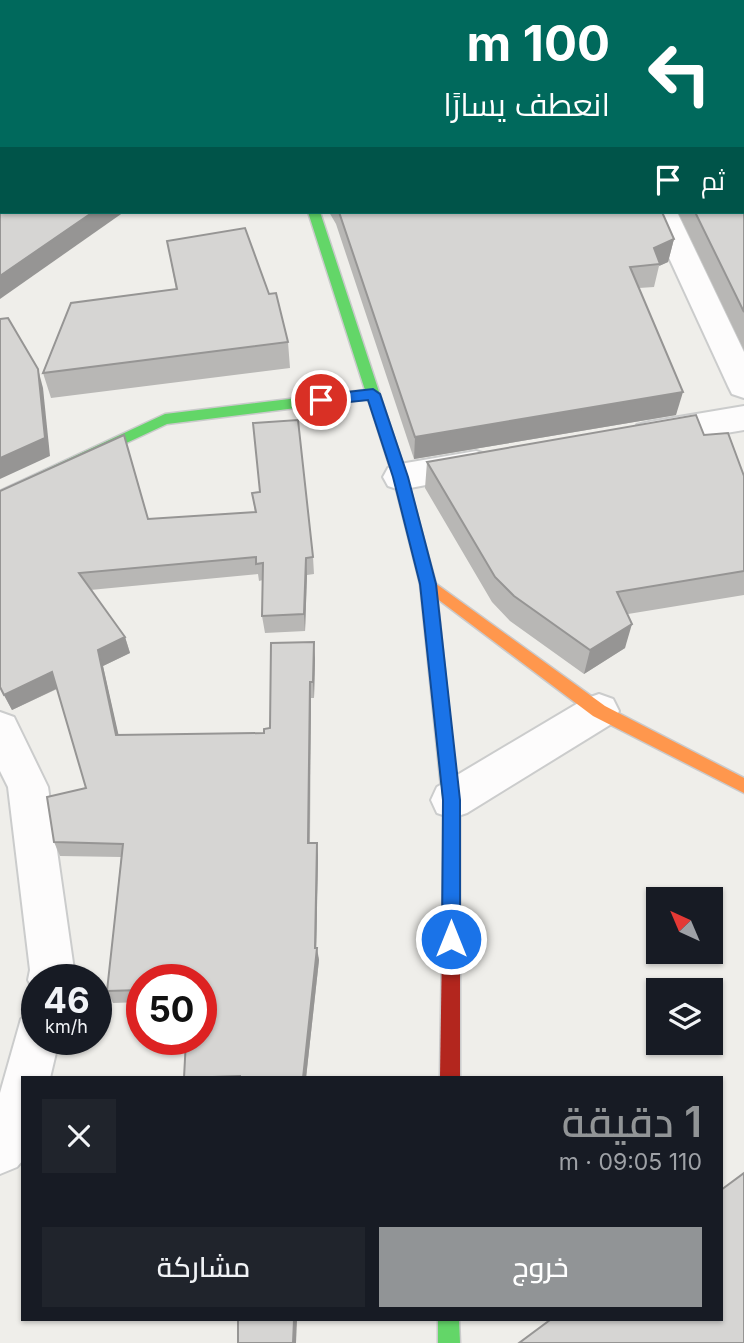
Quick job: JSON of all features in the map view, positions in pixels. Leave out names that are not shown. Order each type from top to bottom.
[{"type":"main road","points":[[315,214],[401,477],[428,584],[452,800],[450,1076]]},
{"type":"main road","points":[[0,497],[165,419],[373,394]]},
{"type":"main road","points":[[428,584],[599,710],[744,786]]},
{"type":"main road","points":[[449,1321],[449,1343]]},
{"type":"street","points":[[663,214],[744,386]]},
{"type":"street","points":[[620,439],[744,418]]},
{"type":"street","points":[[401,477],[510,458]]},
{"type":"street","points":[[452,800],[599,710]]},
{"type":"street","points":[[0,729],[28,787],[51,964]]},
{"type":"street","points":[[27,1076],[32,1055]]},
{"type":"street","points":[[0,1150],[13,1135],[21,1102]]},
{"type":"building","points":[[0,214],[90,214],[0,276]]},
{"type":"building","points":[[340,214],[663,214],[674,239],[654,248],[660,264],[630,267],[683,392],[415,437]]},
{"type":"building","points":[[696,214],[744,214],[744,312]]},
{"type":"building","points":[[245,228],[269,294],[276,293],[288,342],[43,373],[71,303],[177,289],[167,241]]},
{"type":"building","points":[[8,318],[38,369],[45,438],[0,458],[0,319]]},
{"type":"building","points":[[696,415],[704,435],[728,433],[744,476],[744,571],[617,592],[632,624],[590,650],[514,596],[495,577],[427,462]]},
{"type":"building","points":[[298,420],[313,557],[306,558],[304,614],[262,616],[263,563],[256,564],[256,557],[79,573],[125,637],[98,650],[116,735],[264,733],[264,729],[270,728],[271,643],[314,642],[313,682],[310,682],[308,843],[317,843],[317,948],[303,1076],[184,1076],[185,1055],[217,1055],[217,964],[126,964],[126,990],[112,991],[110,964],[123,844],[54,842],[47,797],[86,788],[52,672],[4,695],[0,687],[0,491],[124,435],[148,519],[256,512],[252,493],[260,492],[253,423]]},
{"type":"building","points":[[744,1173],[744,1343],[519,1343],[549,1321],[723,1321],[723,1189]]},
{"type":"building","points":[[238,1321],[294,1321],[293,1343],[238,1343]]},
{"type":"traffic: fast","points":[[315,214],[400,477],[428,584],[452,816]]},
{"type":"traffic: fast","points":[[0,497],[165,419],[373,394]]},
{"type":"traffic: fast","points":[[449,1321],[449,1343]]},
{"type":"traffic: slow","points":[[428,584],[599,711],[744,786]]},
{"type":"traffic: jam","points":[[450,1076],[452,816]]},
{"type":"route","points":[[321,400],[373,394],[401,477],[428,584],[452,800],[451,939]]}]
